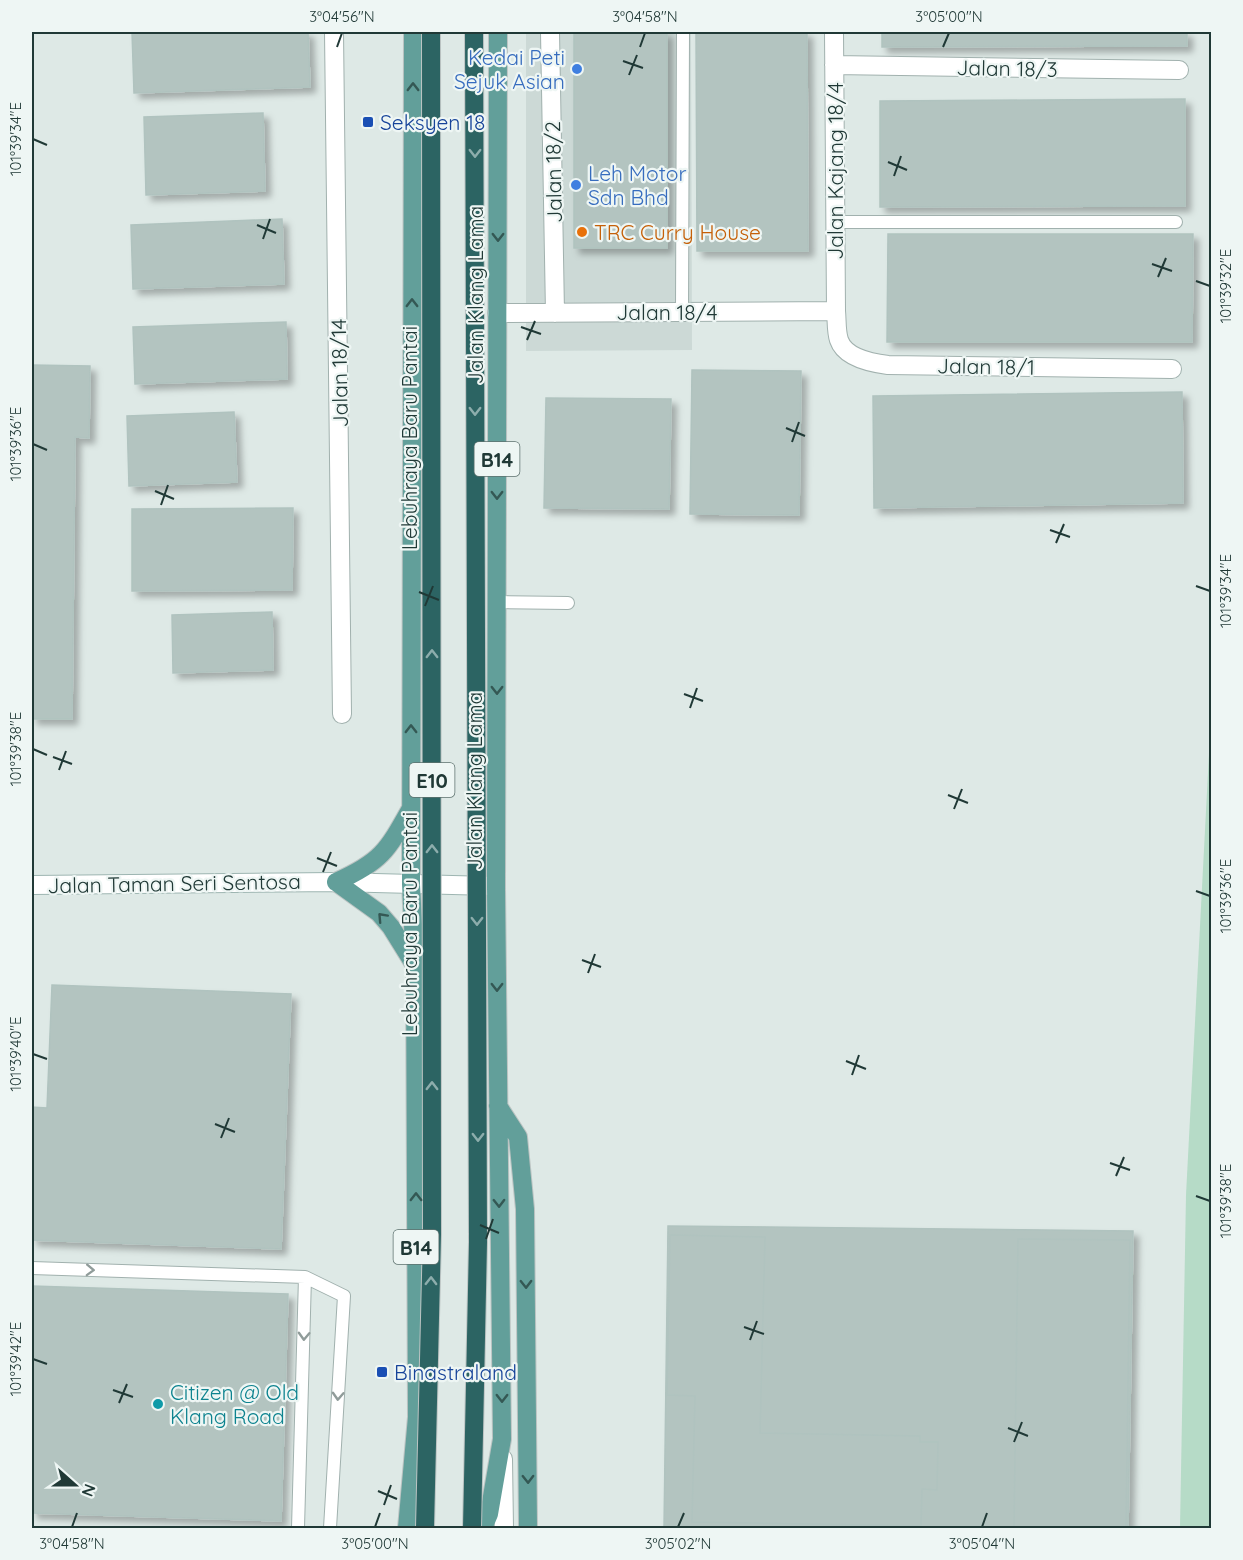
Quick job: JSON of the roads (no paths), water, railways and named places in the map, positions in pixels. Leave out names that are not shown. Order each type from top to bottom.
[{"type":"highway","name":"Lebuhraya Baru Pantai","points":[[425,1528],[432,1234],[432,32]]},
{"type":"highway","name":"E10","points":[[472,1528],[478,1242],[474,32]]},
{"type":"main road","name":"B14","points":[[407,1528],[417,1417],[415,965],[411,885],[413,32]]},
{"type":"main road","name":"Jalan Klang Lama","points":[[483,1528],[489,1514],[502,1439],[496,886],[498,32]]},
{"type":"main road","points":[[411,808],[389,847],[376,861],[336,882],[379,913],[391,927],[415,965]]},
{"type":"main road","points":[[498,1106],[518,1137],[525,1209],[528,1528]]},
{"type":"main road","points":[[528,1504],[535,1528]]},
{"type":"street","name":"Jalan 18/14","points":[[334,32],[342,714]]},
{"type":"street","name":"Jalan 18/2","points":[[550,32],[555,313]]},
{"type":"street","name":"Jalan Kajang 18/4","points":[[834,32],[836,311]]},
{"type":"street","name":"Jalan 18/3","points":[[834,65],[1179,70]]},
{"type":"street","name":"Jalan 18/4","points":[[498,313],[836,311]]},
{"type":"street","name":"Jalan 18/1","points":[[836,311],[839,342],[850,353],[866,362],[888,365],[1172,369]]},
{"type":"street","name":"Jalan Taman Seri Sentosa","points":[[32,885],[336,882],[496,886]]},
{"type":"street","points":[[502,1439],[504,1528]]},
{"type":"lane","points":[[682,312],[683,32]]},
{"type":"lane","points":[[836,222],[1176,222]]},
{"type":"lane","points":[[497,602],[568,603]]},
{"type":"lane","points":[[32,1268],[305,1277],[344,1296],[330,1528]]},
{"type":"lane","points":[[298,1528],[305,1277]]},
{"type":"place","name":"Kedai Peti Sejuk Asian","points":[[577,69]]},
{"type":"place","name":"Seksyen 18","points":[[368,122]]},
{"type":"place","name":"Leh Motor Sdn Bhd","points":[[576,185]]},
{"type":"place","name":"TRC Curry House","points":[[582,232]]},
{"type":"place","name":"Binastraland","points":[[382,1372]]},
{"type":"place","name":"Citizen @ Old Klang Road","points":[[158,1404]]}]
